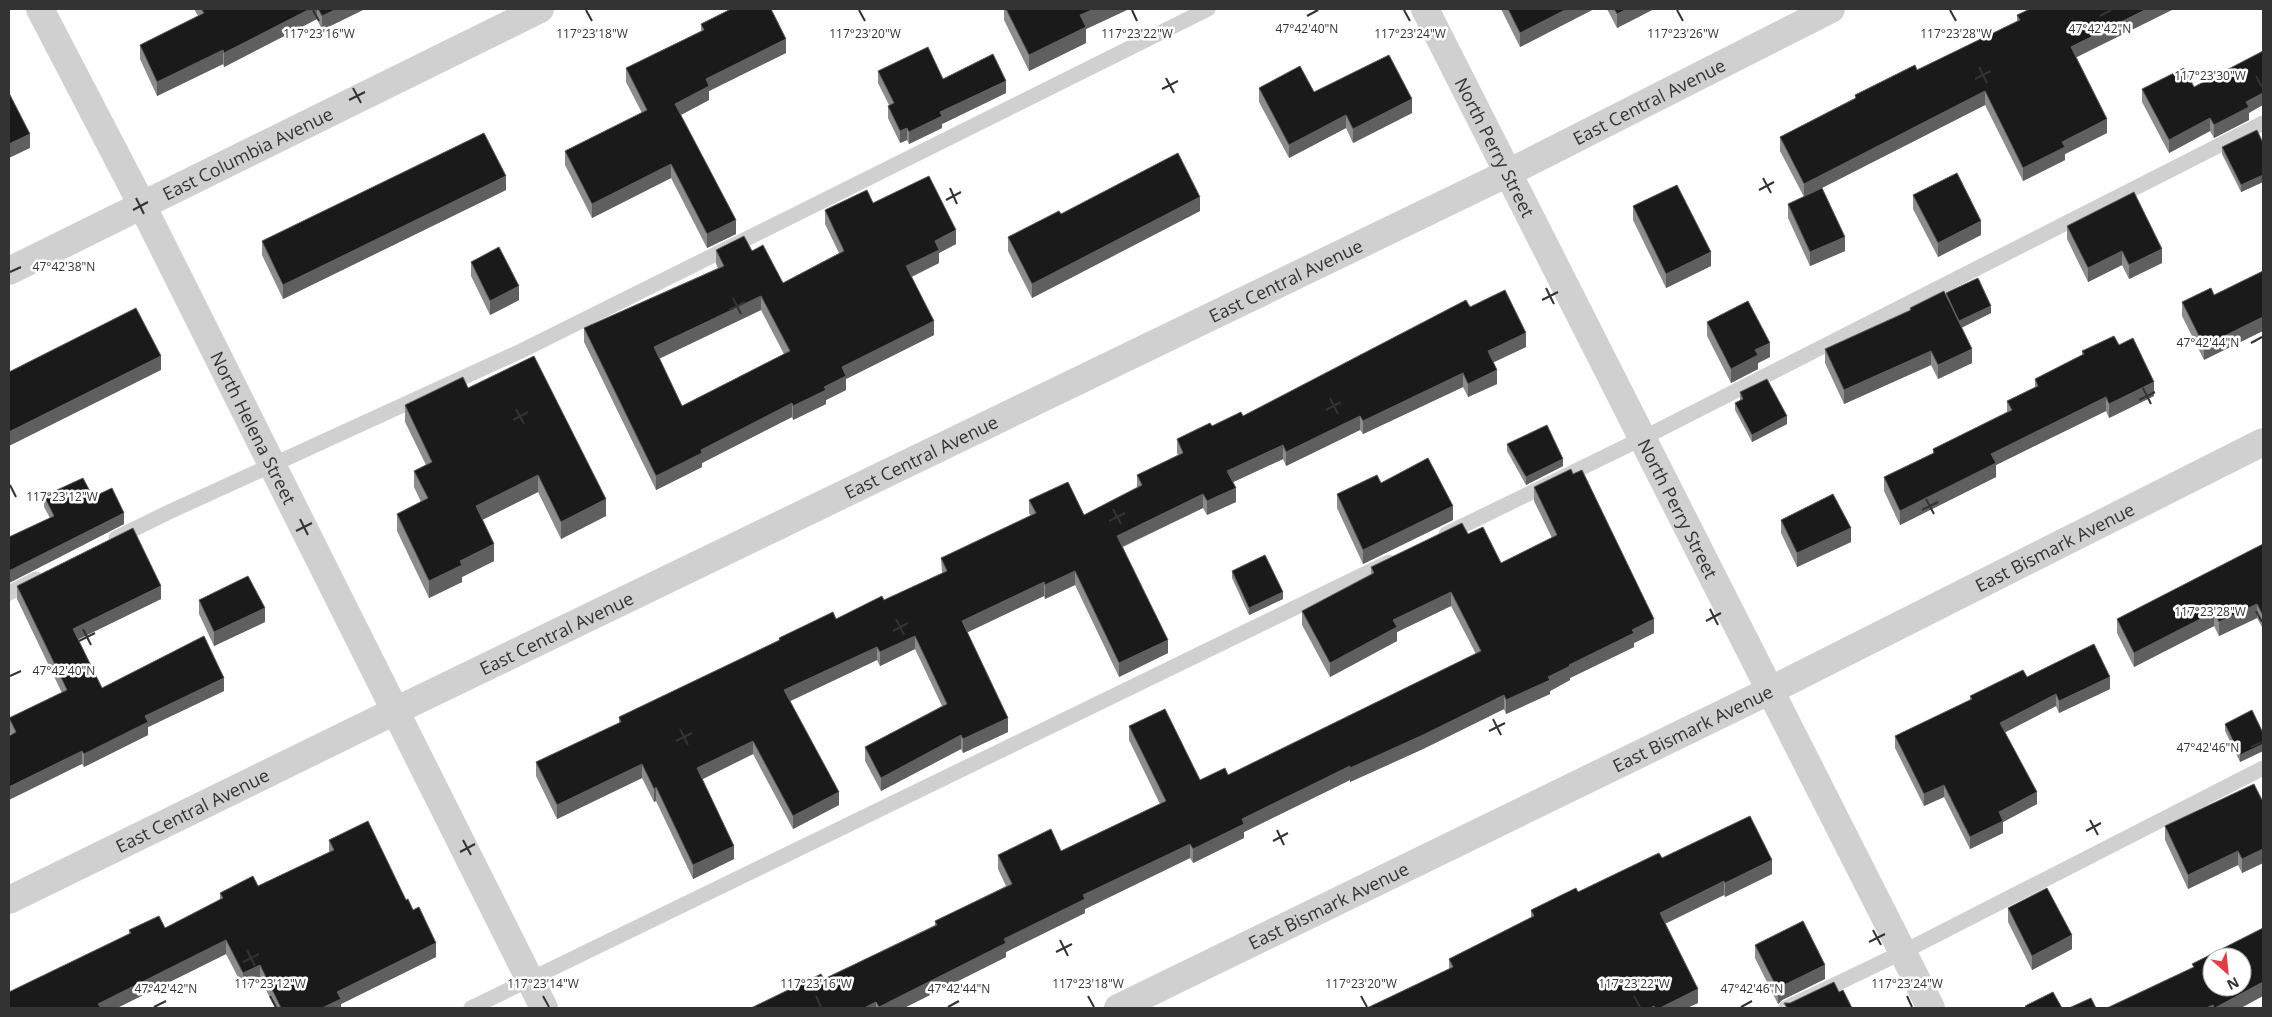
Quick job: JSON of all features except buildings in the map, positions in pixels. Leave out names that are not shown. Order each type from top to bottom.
[{"type":"street","name":"North Helena Street","points":[[40,9],[142,205],[544,1008]]},
{"type":"street","name":"East Columbia Avenue","points":[[9,271],[540,9]]},
{"type":"street","name":"North Perry Street","points":[[1425,9],[1932,1008]]},
{"type":"street","name":"East Central Avenue","points":[[9,900],[395,711],[1508,173],[1831,9]]},
{"type":"street","name":"East Bismark Avenue","points":[[1118,1008],[1771,690],[2263,442]]},
{"type":"lane","points":[[106,543],[168,512],[519,352],[1208,9]]},
{"type":"lane","points":[[1436,539],[1643,438],[2263,123]]},
{"type":"lane","points":[[471,1008],[1400,556]]},
{"type":"lane","points":[[9,593],[53,570]]},
{"type":"lane","points":[[1786,1008],[1903,952],[2263,768]]}]
